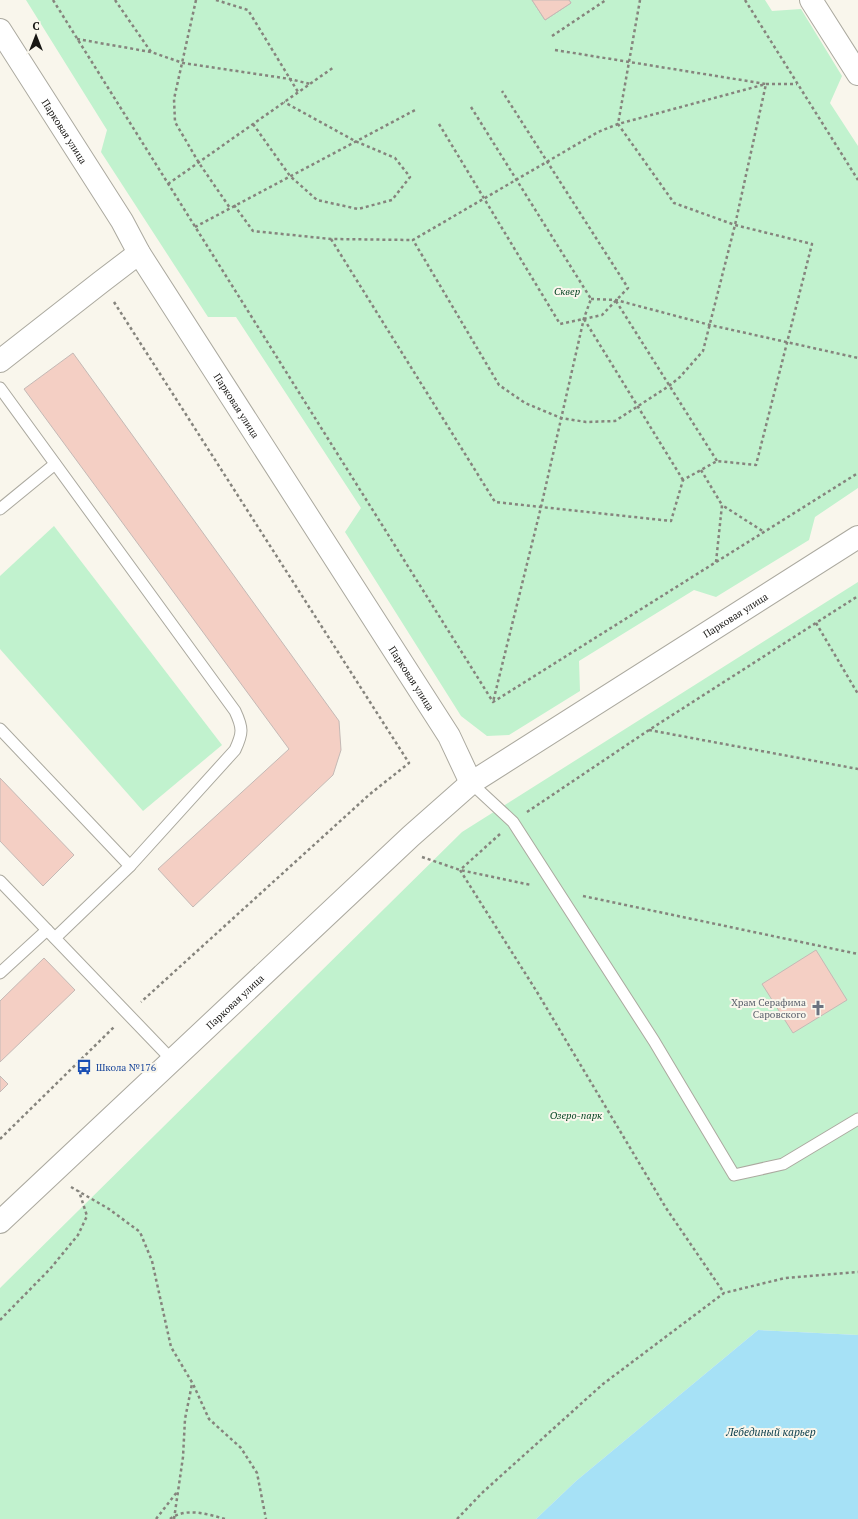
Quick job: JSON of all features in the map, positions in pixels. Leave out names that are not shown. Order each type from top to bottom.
[{"type":"street","points":[[810,0],[858,73]]},
{"type":"street","name":"Парковая улица","points":[[0,30],[122,221],[139,253],[449,736],[471,783]]},
{"type":"street","points":[[0,361],[139,253]]},
{"type":"street","name":"Парковая улица","points":[[0,1222],[411,836],[471,783],[858,537]]},
{"type":"lane","points":[[0,388],[236,711],[242,725],[241,738],[236,750],[130,866],[55,938]]},
{"type":"lane","points":[[0,508],[55,464]]},
{"type":"lane","points":[[0,730],[130,866]]},
{"type":"lane","points":[[471,783],[513,822],[654,1041],[734,1175],[783,1164],[858,1119]]},
{"type":"lane","points":[[0,881],[172,1060]]},
{"type":"lane","points":[[0,973],[47,930]]},
{"type":"path","points":[[53,0],[493,702]]},
{"type":"path","points":[[115,0],[151,52]]},
{"type":"path","points":[[196,0],[174,99],[175,122],[199,163],[230,208]]},
{"type":"path","points":[[216,0],[248,10],[298,92]]},
{"type":"path","points":[[552,36],[606,0]]},
{"type":"path","points":[[331,239],[494,502],[671,521],[683,480],[717,461],[756,465],[812,244],[735,225],[674,203],[618,124],[640,0]]},
{"type":"path","points":[[745,0],[858,180]]},
{"type":"path","points":[[77,39],[151,52],[182,63],[290,79],[310,84]]},
{"type":"path","points":[[555,50],[766,84],[797,84]]},
{"type":"path","points":[[168,184],[334,66]]},
{"type":"path","points":[[234,206],[253,231],[331,239],[413,240],[598,132],[618,124],[766,84]]},
{"type":"path","points":[[413,240],[499,385],[525,403],[561,418],[586,422],[615,421],[669,386],[680,377],[703,351],[735,225],[766,84]]},
{"type":"path","points":[[440,124],[560,324],[602,315],[628,288],[502,91]]},
{"type":"path","points":[[253,124],[290,176],[317,200],[358,209],[392,200],[410,177],[395,158],[355,141],[284,102]]},
{"type":"path","points":[[471,107],[591,299]]},
{"type":"path","points":[[195,227],[417,109]]},
{"type":"path","points":[[591,299],[616,300],[710,325],[858,358]]},
{"type":"path","points":[[493,702],[541,507],[584,318],[591,299]]},
{"type":"path","points":[[616,300],[717,461]]},
{"type":"path","points":[[584,318],[683,480]]},
{"type":"path","points":[[701,470],[722,505],[764,532]]},
{"type":"path","points":[[493,702],[858,473]]},
{"type":"path","points":[[716,562],[722,505]]},
{"type":"path","points":[[460,870],[513,822],[649,730],[858,596]]},
{"type":"path","points":[[816,623],[858,694]]},
{"type":"path","points":[[649,730],[858,769]]},
{"type":"path","points":[[421,857],[460,870],[858,954]]},
{"type":"path","points":[[460,870],[538,992],[666,1208],[724,1293]]},
{"type":"path","points":[[50,1175],[109,1209],[140,1232],[152,1261],[171,1347],[193,1384],[209,1420],[241,1448],[256,1473],[266,1519]]},
{"type":"path","points":[[0,1320],[50,1270],[78,1235],[88,1216],[78,1191]]},
{"type":"path","points":[[457,1519],[483,1492],[603,1384],[724,1293],[785,1278],[858,1272]]},
{"type":"path","points":[[174,1517],[183,1458],[186,1420],[193,1384]]},
{"type":"path","points":[[156,1519],[178,1491]]},
{"type":"path","points":[[170,1519],[196,1511],[225,1519]]},
{"type":"green space","name":"Сквер","points":[[26,0],[765,0],[772,11],[801,9],[842,76],[830,103],[858,146],[858,488],[815,517],[809,540],[716,597],[694,590],[579,661],[580,691],[509,735],[487,736],[461,716],[345,532],[361,508],[236,317],[208,317],[101,152],[107,130]]},
{"type":"green space","points":[[54,526],[222,745],[143,811],[0,649],[0,576]]},
{"type":"green space","name":"Озеро-парк","points":[[858,582],[858,1335],[758,1330],[576,1481],[536,1519],[0,1519],[0,1288],[462,832]]},
{"type":"water","name":"Лебединый карьер","points":[[758,1330],[858,1335],[858,1519],[536,1519],[576,1481]]},
{"type":"building","points":[[532,0],[569,0],[571,3],[545,20]]},
{"type":"building","points":[[532,0],[569,0],[571,3],[545,20]]},
{"type":"building","points":[[73,353],[339,721],[341,750],[333,775],[193,907],[158,869],[289,749],[24,389]]},
{"type":"building","points":[[0,778],[74,855],[43,886],[0,841]]},
{"type":"building","points":[[816,950],[847,1000],[793,1033],[762,984]]},
{"type":"building","points":[[44,958],[75,990],[0,1062],[0,1001]]},
{"type":"building","points":[[0,1076],[8,1084],[0,1092]]},
{"type":"place","name":"Храм Серафима Саровского","points":[[818,1008]]},
{"type":"place","name":"Школа №176","points":[[84,1067]]}]
